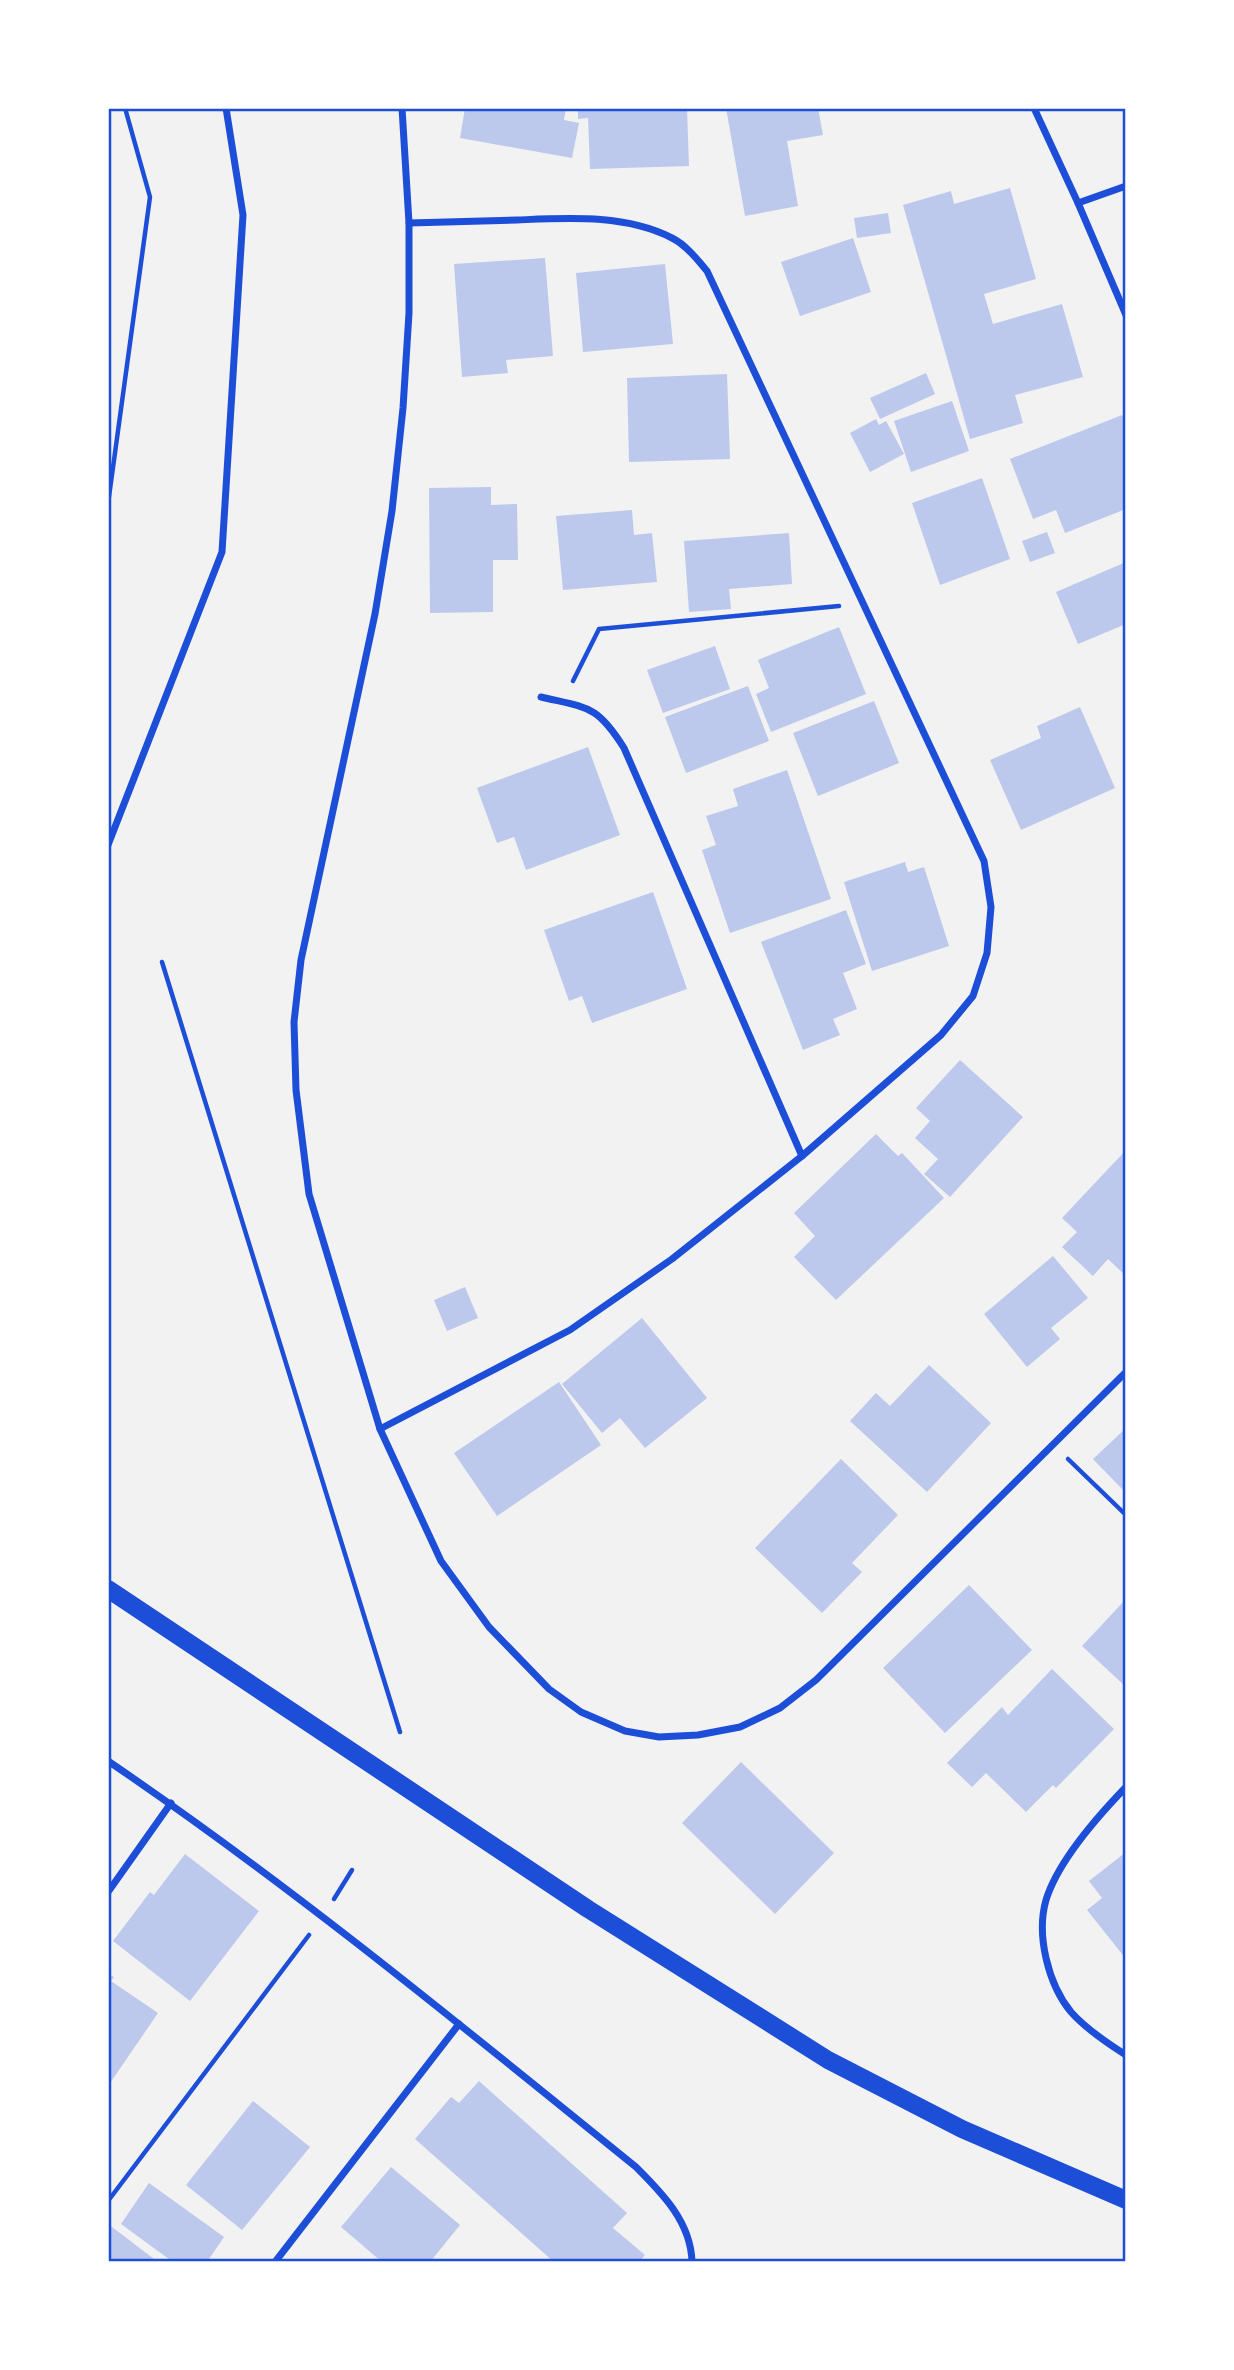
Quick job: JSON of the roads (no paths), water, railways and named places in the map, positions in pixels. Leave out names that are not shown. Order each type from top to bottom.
[{"type":"main road","points":[[108,1588],[588,1909],[828,2060],[962,2129],[1125,2200]]},
{"type":"street","points":[[108,845],[222,552],[243,215],[226,108]]},
{"type":"street","points":[[402,108],[409,223],[408,313],[403,408],[392,511],[375,614],[301,960],[294,1022],[296,1090],[309,1194],[380,1429],[441,1561],[489,1627],[549,1689],[581,1712],[625,1731],[659,1737],[698,1735],[740,1727],[780,1708],[816,1680],[1125,1372]]},
{"type":"street","points":[[1034,108],[1078,203],[1125,316]]},
{"type":"street","points":[[1078,203],[1125,186]]},
{"type":"street","points":[[380,1429],[570,1331],[671,1258],[802,1156],[941,1035],[973,996],[987,953],[991,906],[984,861],[707,271],[689,250],[674,239],[619,222],[573,218],[409,223]]},
{"type":"street","points":[[541,697],[585,708],[601,716],[624,748],[802,1156]]},
{"type":"street","points":[[108,1761],[171,1803],[323,1916],[636,2167],[664,2195],[680,2220],[692,2262]]},
{"type":"street","points":[[1125,1787],[1058,1873],[1046,1900],[1042,1927],[1056,1987],[1071,2011],[1105,2043],[1125,2055]]},
{"type":"street","points":[[108,1892],[171,1803]]},
{"type":"street","points":[[275,2262],[459,2024]]}]
